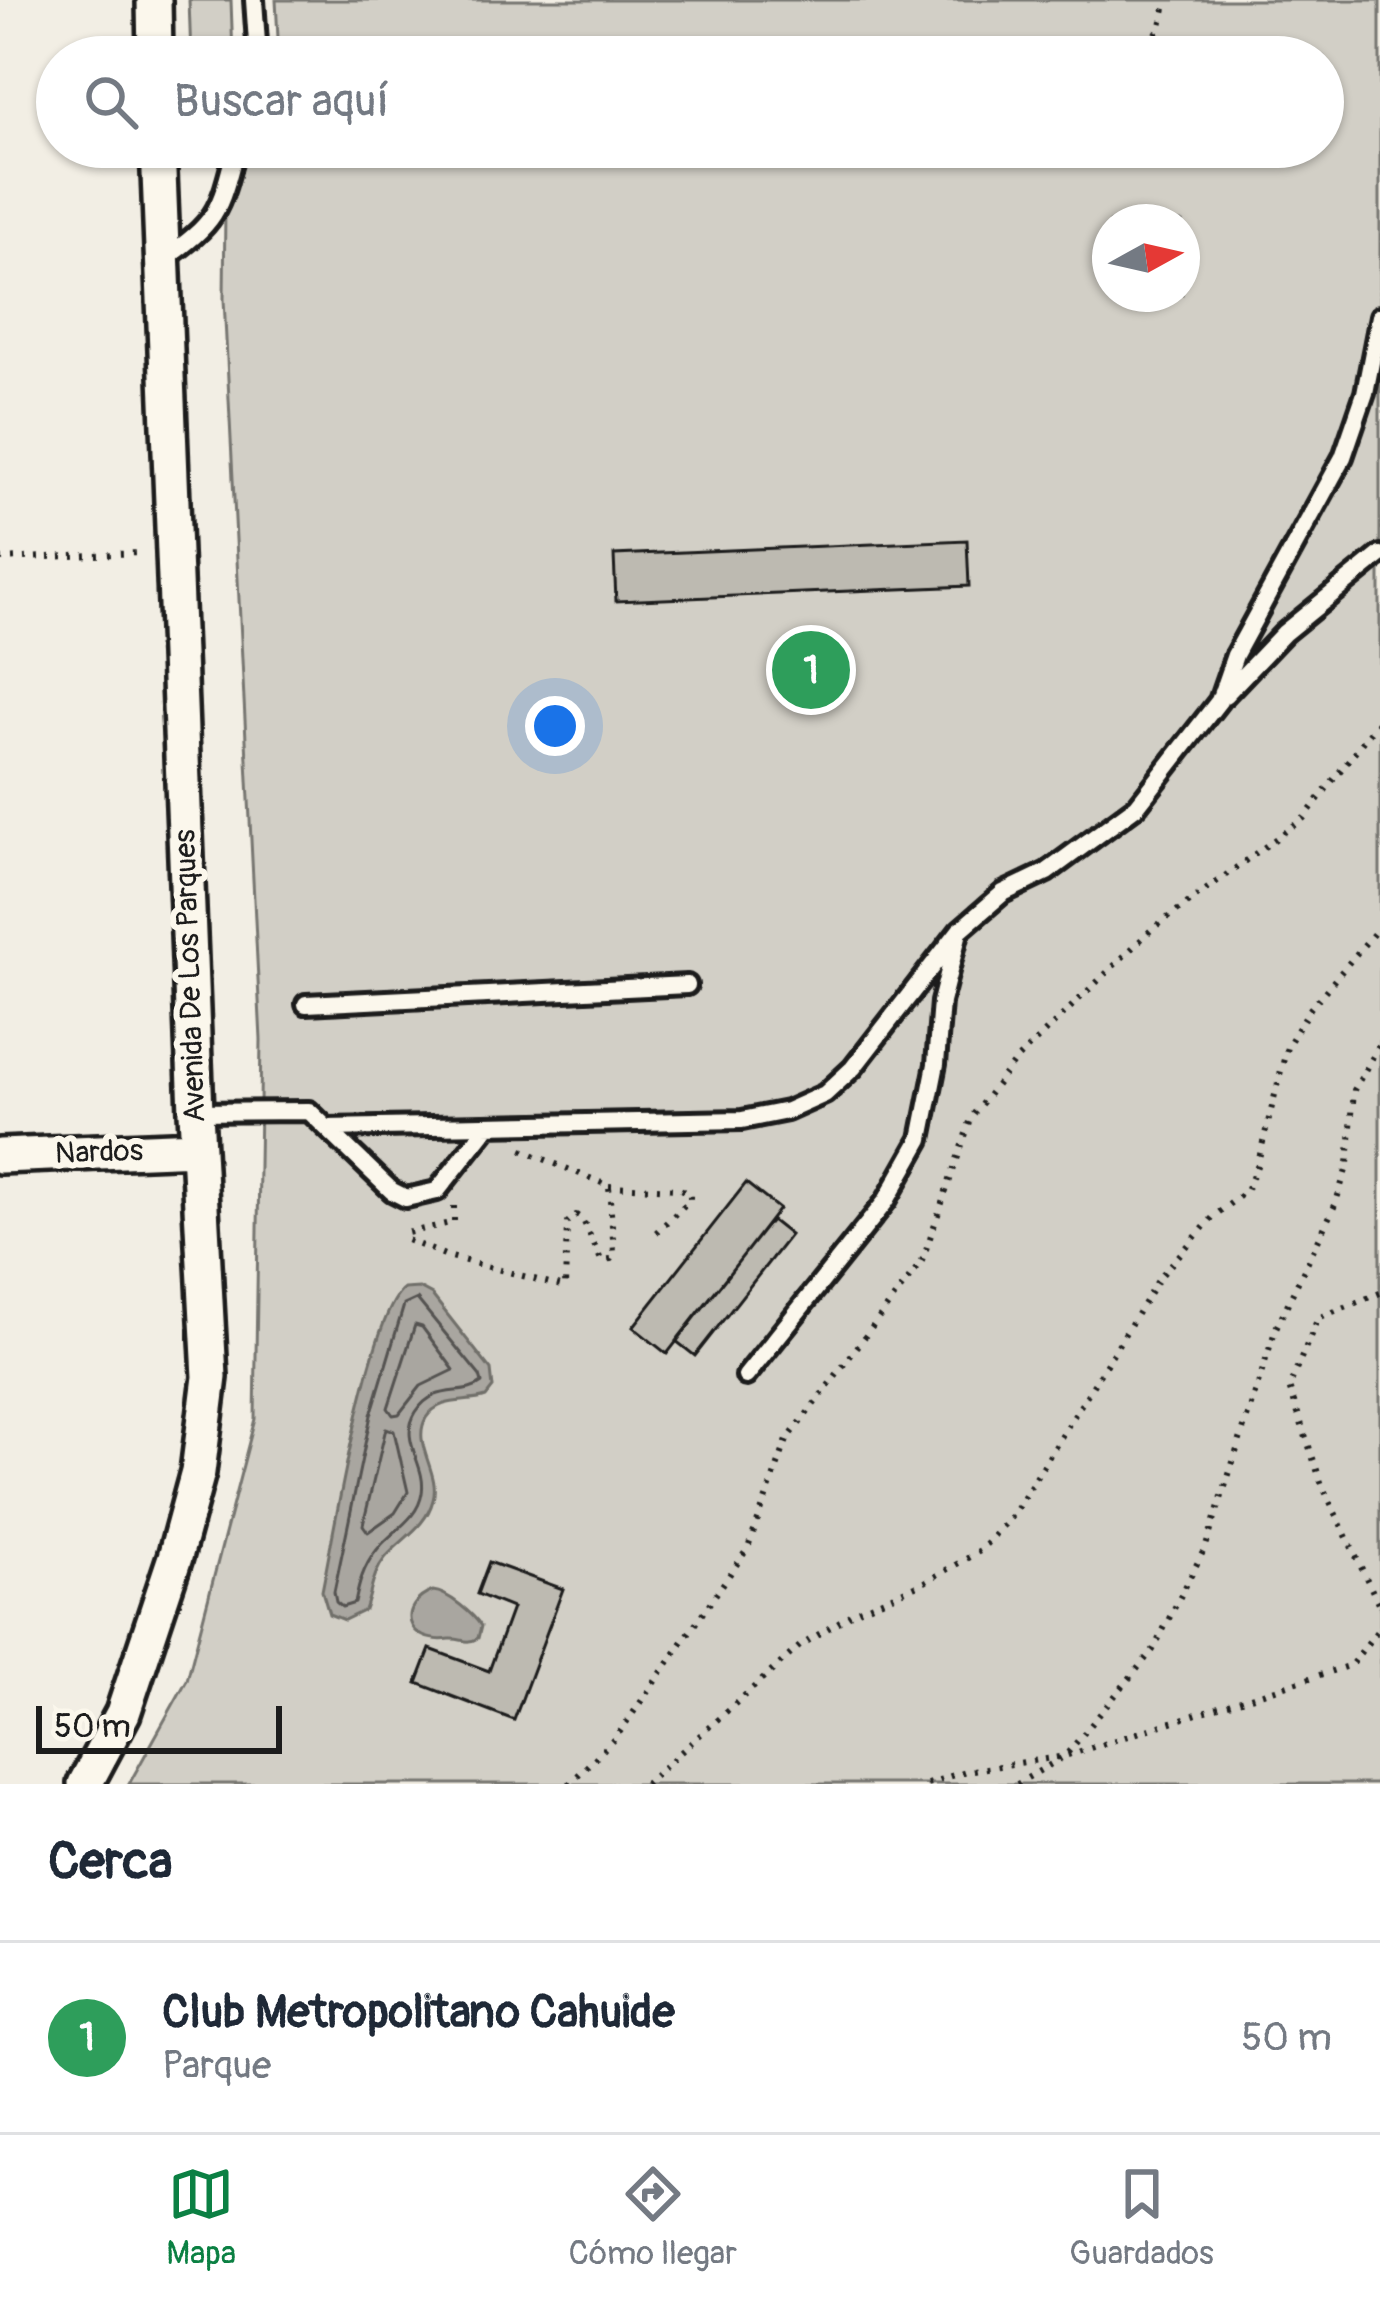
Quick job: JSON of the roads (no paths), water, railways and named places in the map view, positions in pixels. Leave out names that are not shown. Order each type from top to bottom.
[{"type":"street","points":[[154,0],[155,36]]},
{"type":"street","name":"Avenida De Los Parques","points":[[85,1784],[123,1713],[175,1557],[198,1472],[210,1377],[159,168]]},
{"type":"street","name":"Nardos","points":[[0,1156],[197,1148]]},
{"type":"lane","points":[[254,0],[257,36]]},
{"type":"lane","points":[[162,261],[209,227],[231,168]]},
{"type":"lane","points":[[1220,701],[1235,655],[1343,457],[1365,394],[1380,316]]},
{"type":"lane","points":[[326,1128],[484,1131],[742,1120],[788,1111],[825,1094],[853,1068],[960,930],[1003,893],[1047,872],[1137,806],[1220,701],[1284,633],[1380,555]]},
{"type":"lane","points":[[746,1376],[886,1202],[921,1139],[936,1064],[941,1002],[960,930]]},
{"type":"lane","points":[[306,1004],[687,985]]},
{"type":"lane","points":[[196,1112],[309,1111],[392,1191],[406,1198],[422,1198],[448,1181],[484,1131]]},
{"type":"water","points":[[419,1288],[432,1295],[491,1370],[493,1388],[486,1397],[438,1406],[426,1418],[422,1438],[433,1479],[430,1509],[381,1564],[365,1610],[344,1620],[329,1614],[322,1591],[366,1382],[391,1307],[404,1289]]},
{"type":"water","points":[[433,1591],[473,1616],[481,1626],[478,1638],[435,1639],[415,1630],[410,1614],[414,1605]]},
{"type":"place","name":"Club Metropolitano Cahuide","points":[[811,670]]}]
